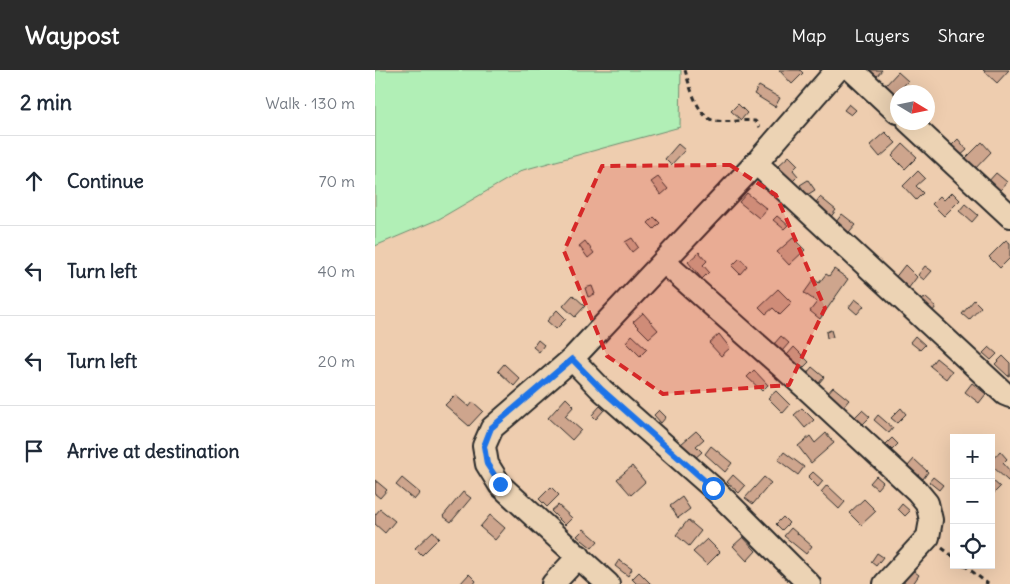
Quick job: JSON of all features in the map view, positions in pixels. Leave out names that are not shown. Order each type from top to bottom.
[{"type":"street","points":[[608,584],[500,484],[487,464],[484,446],[491,428],[572,359],[762,156],[837,70]]},
{"type":"street","points":[[852,70],[890,105]]},
{"type":"street","points":[[918,130],[1010,216]]},
{"type":"street","points":[[762,156],[1005,394],[1010,396]]},
{"type":"street","points":[[664,262],[806,388],[917,491],[927,503],[931,520],[928,537],[885,584]]},
{"type":"street","points":[[572,359],[602,390],[713,488],[809,584]]},
{"type":"street","points":[[553,584],[579,556]]},
{"type":"path","points":[[685,70],[697,104],[704,114],[712,120],[755,121],[763,132],[762,156]]},
{"type":"path","points":[[969,569],[988,584]]},
{"type":"highlighted area","points":[[730,165],[776,195],[825,308],[789,385],[663,394],[607,356],[564,251],[602,166]]},
{"type":"green space","points":[[375,70],[681,70],[680,127],[523,170],[439,219],[375,246]]},
{"type":"building","points":[[779,70],[800,70],[803,73],[792,84]]},
{"type":"building","points":[[869,70],[882,70],[877,76]]},
{"type":"building","points":[[983,70],[1009,70],[997,83]]},
{"type":"building","points":[[898,72],[908,81],[904,85],[890,85],[890,90],[885,86]]},
{"type":"building","points":[[759,86],[780,98],[775,107],[754,94]]},
{"type":"building","points":[[738,104],[747,113],[741,120],[731,111]]},
{"type":"building","points":[[849,104],[856,110],[851,115],[844,110]]},
{"type":"building","points":[[885,132],[896,143],[880,157],[870,145]]},
{"type":"building","points":[[958,139],[967,150],[959,157],[950,147]]},
{"type":"building","points":[[982,142],[991,152],[972,172],[962,162]]},
{"type":"building","points":[[678,144],[685,150],[671,165],[665,159]]},
{"type":"building","points":[[903,144],[917,157],[905,169],[892,156]]},
{"type":"building","points":[[789,156],[798,165],[793,170],[798,176],[793,181],[778,166]]},
{"type":"building","points":[[918,171],[925,178],[916,186],[923,193],[916,200],[903,186]]},
{"type":"building","points":[[996,173],[1007,182],[998,193],[987,183]]},
{"type":"building","points":[[658,177],[668,189],[661,195],[651,182]]},
{"type":"building","points":[[808,180],[815,190],[807,195],[800,185]]},
{"type":"building","points":[[952,192],[960,200],[944,216],[932,204],[940,196],[944,200]]},
{"type":"building","points":[[747,193],[767,209],[759,218],[739,202]]},
{"type":"building","points":[[820,197],[836,210],[830,218],[814,205]]},
{"type":"building","points":[[965,204],[978,215],[972,222],[959,211]]},
{"type":"building","points":[[842,214],[856,225],[849,233],[836,222]]},
{"type":"building","points":[[777,216],[788,225],[784,229],[773,220]]},
{"type":"building","points":[[654,217],[660,223],[654,229],[648,223]]},
{"type":"building","points":[[632,238],[638,247],[632,252],[625,242]]},
{"type":"building","points":[[793,238],[805,250],[789,265],[777,252]]},
{"type":"building","points":[[1006,240],[1010,243],[1010,258],[1000,268],[989,257]]},
{"type":"building","points":[[585,241],[594,253],[588,258],[579,246]]},
{"type":"building","points":[[699,252],[707,261],[703,265],[709,272],[702,279],[688,262]]},
{"type":"building","points":[[740,258],[747,266],[740,274],[732,266]]},
{"type":"building","points":[[905,265],[917,277],[908,289],[894,279]]},
{"type":"building","points":[[925,266],[932,271],[924,280],[918,275]]},
{"type":"building","points":[[834,269],[848,279],[820,319],[810,311],[817,302],[804,293],[814,279],[819,283],[826,274],[829,276]]},
{"type":"building","points":[[592,286],[595,294],[588,297],[585,288]]},
{"type":"building","points":[[778,289],[792,303],[780,315],[773,308],[766,314],[759,307]]},
{"type":"building","points":[[573,295],[585,306],[575,317],[563,306]]},
{"type":"building","points":[[925,297],[936,307],[932,312],[920,303]]},
{"type":"building","points":[[855,299],[864,306],[857,314],[849,307]]},
{"type":"building","points":[[974,300],[981,307],[969,320],[962,314]]},
{"type":"building","points":[[557,310],[566,319],[556,329],[547,321]]},
{"type":"building","points":[[643,313],[658,330],[649,338],[633,322]]},
{"type":"building","points":[[831,330],[833,337],[827,338],[826,332]]},
{"type":"building","points":[[719,334],[730,348],[721,356],[709,343]]},
{"type":"building","points":[[632,335],[647,349],[640,356],[626,342]]},
{"type":"building","points":[[781,336],[789,343],[782,351],[774,344]]},
{"type":"building","points":[[915,336],[925,345],[920,350],[910,342]]},
{"type":"building","points":[[538,340],[544,345],[539,352],[533,347]]},
{"type":"building","points":[[794,347],[809,362],[802,369],[787,355]]},
{"type":"building","points":[[989,347],[997,354],[991,360],[983,353]]},
{"type":"building","points":[[1003,356],[1010,363],[1010,375],[1008,376],[995,364]]},
{"type":"building","points":[[936,358],[952,371],[946,379],[930,366]]},
{"type":"building","points":[[504,364],[520,379],[514,386],[498,371]]},
{"type":"building","points":[[812,367],[824,377],[819,383],[807,373]]},
{"type":"building","points":[[754,370],[768,385],[762,391],[747,377]]},
{"type":"building","points":[[972,383],[986,394],[979,403],[965,392]]},
{"type":"building","points":[[833,387],[849,400],[843,407],[827,394]]},
{"type":"building","points":[[776,391],[790,405],[783,413],[768,398]]},
{"type":"building","points":[[455,395],[469,407],[473,402],[483,411],[469,426],[445,405]]},
{"type":"building","points":[[566,398],[574,406],[565,416],[581,430],[572,440],[548,418]]},
{"type":"building","points":[[600,406],[604,410],[596,419],[592,415]]},
{"type":"building","points":[[802,408],[814,420],[805,428],[794,415]]},
{"type":"building","points":[[901,408],[906,414],[897,423],[891,418]]},
{"type":"building","points":[[659,410],[666,417],[661,423],[654,415]]},
{"type":"building","points":[[862,410],[870,417],[861,426],[854,418]]},
{"type":"building","points":[[878,415],[893,428],[889,433],[874,420]]},
{"type":"building","points":[[696,431],[704,439],[696,446],[702,452],[694,459],[681,444]]},
{"type":"building","points":[[826,433],[834,443],[811,463],[798,446],[810,436],[815,443]]},
{"type":"building","points":[[892,438],[898,444],[892,450],[886,444]]},
{"type":"building","points":[[711,446],[732,463],[725,472],[705,454]]},
{"type":"building","points":[[1000,451],[1007,459],[1003,463],[1010,471],[1008,481],[995,469],[995,457]]},
{"type":"building","points":[[784,452],[804,467],[798,475],[778,460]]},
{"type":"building","points":[[914,459],[928,472],[923,479],[908,466]]},
{"type":"building","points":[[632,466],[645,482],[631,495],[617,479]]},
{"type":"building","points":[[813,472],[823,481],[818,487],[808,477]]},
{"type":"building","points":[[733,475],[745,486],[739,493],[727,482]]},
{"type":"building","points":[[876,476],[883,482],[877,489],[870,483]]},
{"type":"building","points":[[764,477],[771,483],[753,504],[745,498]]},
{"type":"building","points":[[933,477],[943,485],[939,490],[929,482]]},
{"type":"building","points":[[402,478],[420,493],[414,500],[396,485]]},
{"type":"building","points":[[375,480],[387,490],[380,498],[375,494]]},
{"type":"building","points":[[995,483],[1000,487],[995,492]]},
{"type":"building","points":[[827,485],[845,502],[839,509],[821,492]]},
{"type":"building","points":[[551,487],[559,495],[547,507],[539,499]]},
{"type":"building","points":[[463,492],[471,498],[451,522],[443,516]]},
{"type":"building","points":[[682,497],[690,509],[678,518],[670,506]]},
{"type":"building","points":[[864,499],[876,511],[861,525],[849,513]]},
{"type":"building","points":[[902,504],[910,511],[905,516],[898,509]]},
{"type":"building","points":[[558,505],[572,518],[565,525],[551,511]]},
{"type":"building","points":[[380,509],[395,521],[385,533],[375,524],[375,515]]},
{"type":"building","points":[[490,515],[505,528],[495,540],[480,527]]},
{"type":"building","points":[[783,517],[789,523],[782,530],[776,524]]},
{"type":"building","points":[[688,520],[701,531],[689,546],[676,535]]},
{"type":"building","points":[[791,528],[812,546],[806,554],[784,536]]},
{"type":"building","points":[[584,529],[598,541],[592,548],[577,536]]},
{"type":"building","points":[[433,531],[439,538],[422,555],[415,548]]},
{"type":"building","points":[[743,537],[756,551],[747,561],[733,546]]},
{"type":"building","points":[[707,539],[720,552],[707,565],[693,552]]},
{"type":"building","points":[[877,553],[883,557],[876,566],[871,562]]},
{"type":"building","points":[[619,560],[632,569],[628,576],[615,566]]},
{"type":"building","points":[[911,569],[919,575],[913,584],[906,584],[902,581]]},
{"type":"building","points":[[639,572],[651,584],[637,584],[632,579]]},
{"type":"building","points":[[469,574],[476,581],[474,584],[460,584]]},
{"type":"route","points":[[500,484],[487,464],[484,446],[491,428],[572,359],[602,390],[713,488]]}]
